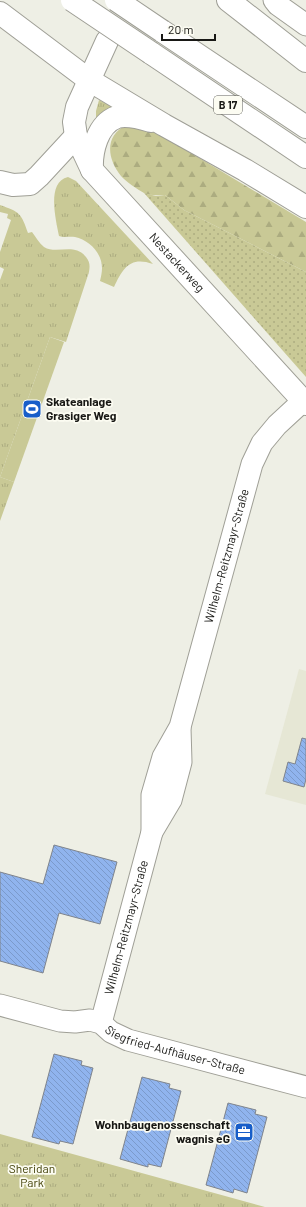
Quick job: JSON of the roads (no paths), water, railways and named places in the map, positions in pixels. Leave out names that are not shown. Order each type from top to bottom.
[{"type":"main road","name":"B 17","points":[[72,0],[306,157]]},
{"type":"main road","name":"B 17","points":[[116,0],[306,127]]},
{"type":"main road","points":[[228,0],[306,61]]},
{"type":"main road","points":[[0,13],[89,80],[306,207]]},
{"type":"main road","name":"Nestackerweg","points":[[107,41],[77,107],[74,122],[76,136],[92,170],[305,403]]},
{"type":"main road","points":[[92,170],[92,161],[97,140],[101,131],[108,123],[117,117],[126,116],[142,118],[164,125]]},
{"type":"main road","points":[[0,182],[13,185],[30,184],[76,136]]},
{"type":"street","points":[[274,0],[278,5],[306,25]]},
{"type":"street","name":"Wilhelm-Reitzmayr-Straße","points":[[101,1023],[152,832],[152,795],[163,757],[180,727],[252,464],[262,443],[277,425],[305,403]]},
{"type":"street","name":"Siegfried-Aufhäuser-Straße","points":[[0,1005],[60,1021],[75,1022],[90,1020],[101,1023],[112,1032],[128,1040],[306,1087]]},
{"type":"place","name":"Skateanlage Grasiger Weg","points":[[32,409]]},
{"type":"place","name":"Wohnbaugenossenschaft wagnis eG","points":[[244,1132]]},
{"type":"park label","name":"Sheridan Park","points":[[32,1176]]}]
